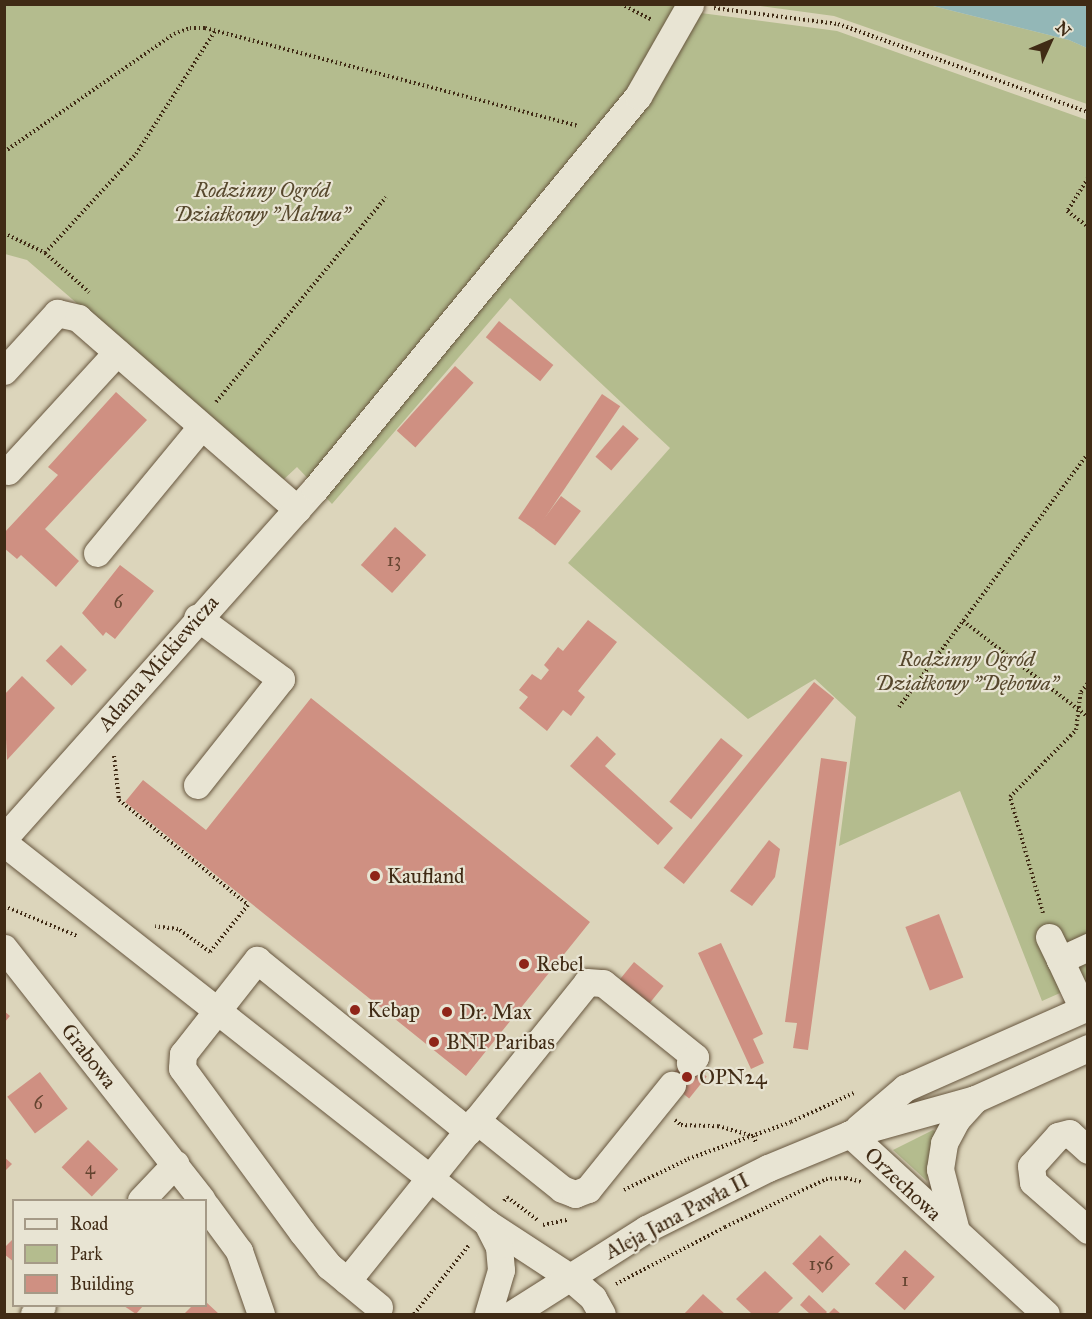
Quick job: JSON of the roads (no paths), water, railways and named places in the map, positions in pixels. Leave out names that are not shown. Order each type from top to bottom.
[{"type":"street","name":"Adama Mickiewicza","points":[[4,840],[197,617],[315,489],[638,96],[690,5]]},
{"type":"street","points":[[4,371],[57,313],[78,318],[297,509]]},
{"type":"street","points":[[8,471],[117,352]]},
{"type":"street","points":[[97,553],[201,427]]},
{"type":"street","points":[[197,617],[281,680],[197,785]]},
{"type":"street","points":[[4,840],[215,1012],[487,1223],[568,1275],[597,1306]]},
{"type":"street","points":[[1085,1008],[1055,949],[1088,947]]},
{"type":"street","name":"Grabowa","points":[[4,948],[201,1199]]},
{"type":"street","points":[[379,1307],[329,1266],[182,1068],[183,1054],[257,960],[472,1126],[562,1190],[575,1194],[588,1189],[664,1095]]},
{"type":"street","points":[[347,1281],[591,980],[603,983],[695,1057],[690,1063]]},
{"type":"street","name":"Aleja Jana Pawła II","points":[[850,1134],[905,1088],[1085,1008]]},
{"type":"street","name":"Aleja Jana Pawła II","points":[[512,1314],[568,1275],[666,1219],[768,1168],[850,1134],[975,1099],[1088,1048]]},
{"type":"street","name":"Orzechowa","points":[[957,1233],[940,1169],[944,1143],[957,1119],[975,1099]]},
{"type":"street","points":[[1088,1150],[1069,1133],[1058,1136],[1031,1166],[1034,1182],[1088,1230]]},
{"type":"street","name":"Orzechowa","points":[[850,1134],[1046,1314]]},
{"type":"street","points":[[142,1199],[175,1164]]},
{"type":"street","points":[[207,1207],[239,1251],[261,1314]]},
{"type":"street","points":[[487,1223],[499,1247],[501,1270],[489,1314]]},
{"type":"water","points":[[929,5],[1087,5],[1087,48],[1069,40]]},
{"type":"place","name":"Kaufland","points":[[375,876]]},
{"type":"place","name":"Rebel","points":[[524,964]]},
{"type":"place","name":"Kebap","points":[[355,1010]]},
{"type":"place","name":"Dr. Max","points":[[447,1012]]},
{"type":"place","name":"BNP Paribas","points":[[434,1042]]},
{"type":"place","name":"OPN24","points":[[687,1077]]},
{"type":"park label","name":"Rodzinny Ogród Działkowy \"Malwa\"","points":[[262,202]]},
{"type":"park label","name":"Rodzinny Ogród Działkowy \"Dębowa\"","points":[[967,671]]}]
